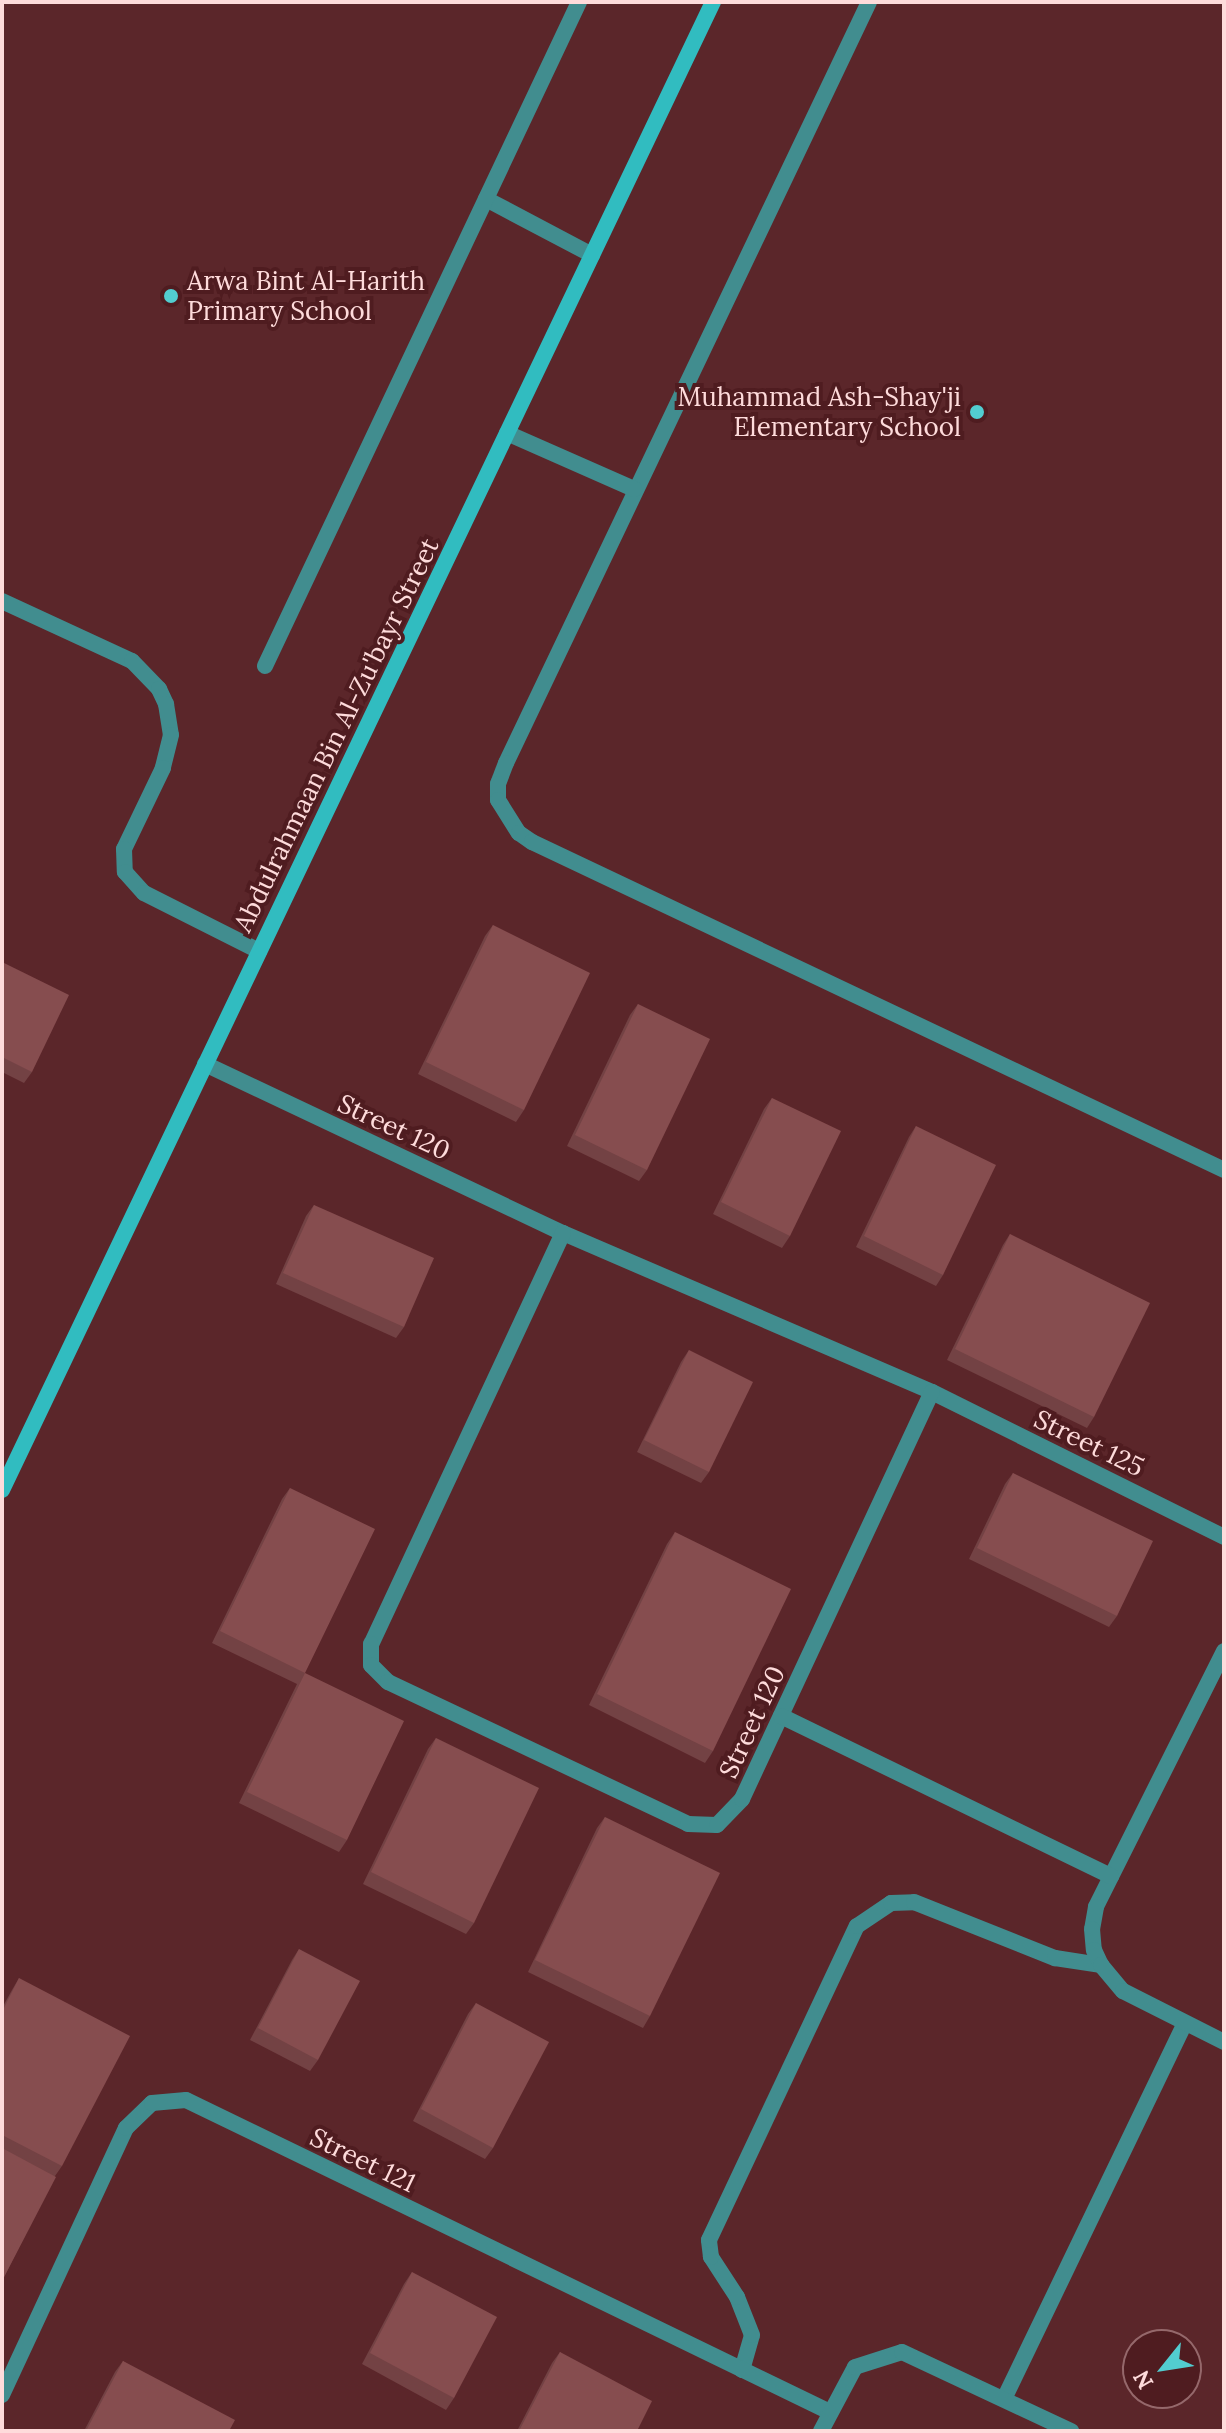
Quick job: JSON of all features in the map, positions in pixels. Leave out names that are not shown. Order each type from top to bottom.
[{"type":"street","points":[[265,666],[579,2]]},
{"type":"street","name":"Abdulrahmaan Bin Al-Zu'bayr Street","points":[[2,1490],[713,2]]},
{"type":"street","points":[[869,2],[634,489],[498,784],[498,800],[519,833],[1224,1170]]},
{"type":"street","points":[[486,199],[592,255]]},
{"type":"street","points":[[507,433],[634,489]]},
{"type":"street","points":[[2,601],[132,661],[159,689],[166,704],[171,735],[163,768],[124,849],[125,872],[144,893],[259,951]]},
{"type":"street","name":"Street 120","points":[[205,1064],[563,1233],[932,1392],[742,1799],[717,1825],[688,1824],[388,1682],[371,1665],[371,1644],[563,1233]]},
{"type":"street","name":"Street 125","points":[[932,1392],[1224,1537]]},
{"type":"street","points":[[1224,1651],[1096,1907],[1092,1929],[1094,1950],[1101,1965],[1123,1991],[1224,2042]]},
{"type":"street","points":[[781,1716],[1111,1876]]},
{"type":"street","points":[[742,2370],[752,2335],[737,2297],[711,2257],[709,2240],[857,1926],[891,1903],[914,1902],[1055,1958],[1101,1965]]},
{"type":"street","points":[[1004,2399],[1185,2023]]},
{"type":"street","name":"Street 121","points":[[2,2395],[126,2128],[152,2103],[186,2100],[830,2412]]},
{"type":"street","points":[[821,2431],[855,2367],[902,2352],[1071,2431]]},
{"type":"building","points":[[493,925],[590,973],[524,1110],[426,1062]]},
{"type":"building","points":[[2,962],[69,995],[32,1072],[2,1057]]},
{"type":"building","points":[[638,1004],[710,1039],[647,1170],[575,1135]]},
{"type":"building","points":[[772,1098],[841,1131],[790,1236],[721,1202]]},
{"type":"building","points":[[916,1126],[996,1165],[943,1275],[864,1236]]},
{"type":"building","points":[[314,1205],[434,1258],[404,1327],[283,1273]]},
{"type":"building","points":[[1010,1234],[1150,1303],[1094,1417],[955,1349]]},
{"type":"building","points":[[689,1350],[753,1382],[709,1472],[644,1440]]},
{"type":"building","points":[[1013,1473],[1153,1541],[1117,1616],[977,1548]]},
{"type":"building","points":[[290,1488],[375,1529],[305,1673],[220,1631]]},
{"type":"building","points":[[675,1532],[791,1589],[713,1751],[597,1694]]},
{"type":"building","points":[[305,1673],[404,1721],[347,1840],[247,1792]]},
{"type":"building","points":[[436,1738],[539,1788],[474,1923],[371,1872]]},
{"type":"building","points":[[605,1817],[720,1873],[650,2016],[535,1960]]},
{"type":"building","points":[[299,1949],[360,1981],[318,2060],[258,2028]]},
{"type":"building","points":[[19,1978],[130,2036],[62,2166],[2,2135],[2,2012]]},
{"type":"building","points":[[476,2003],[549,2042],[493,2148],[421,2109]]},
{"type":"building","points":[[2,2148],[56,2177],[2,2281]]},
{"type":"building","points":[[412,2272],[497,2317],[454,2398],[370,2353]]},
{"type":"building","points":[[560,2352],[652,2401],[637,2431],[519,2431]]},
{"type":"building","points":[[123,2361],[235,2420],[229,2431],[86,2431]]},
{"type":"place","name":"Arwa Bint Al-Harith Primary School","points":[[171,296]]},
{"type":"place","name":"Muhammad Ash-Shay'ji Elementary School","points":[[977,412]]}]
